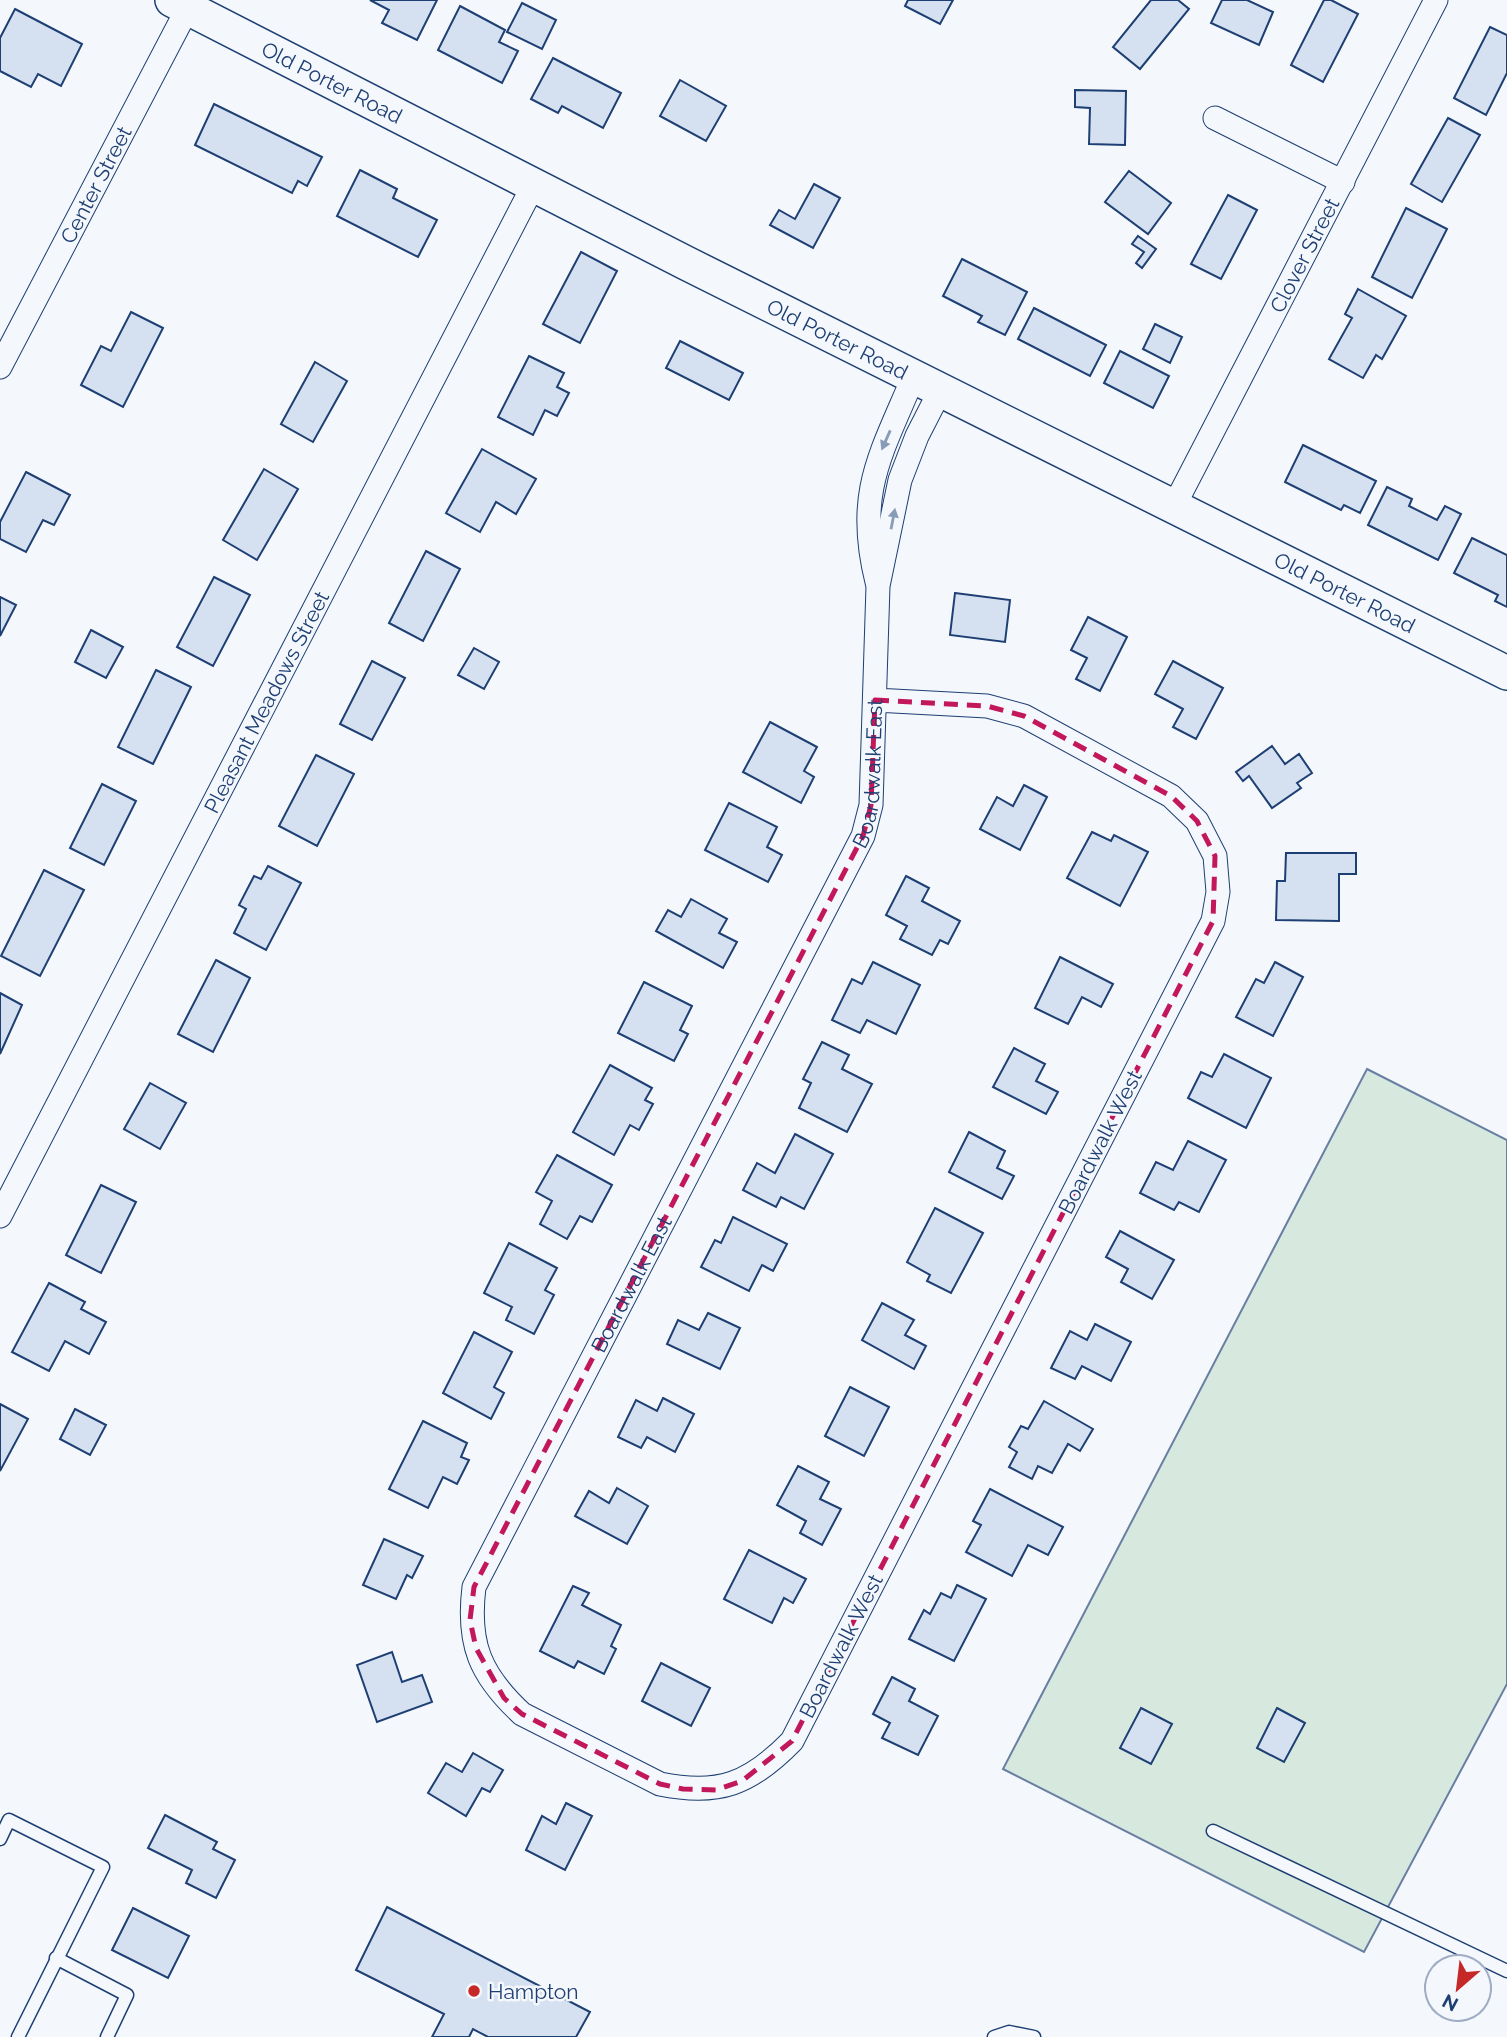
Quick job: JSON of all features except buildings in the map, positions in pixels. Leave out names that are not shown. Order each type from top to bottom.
[{"type":"street","name":"Clover Street","points":[[1172,508],[1436,0]]},
{"type":"street","name":"Old Porter Road","points":[[184,3],[533,186],[1172,508],[1507,673]]},
{"type":"street","name":"Center Street","points":[[0,367],[184,3]]},
{"type":"street","points":[[1215,118],[1343,182]]},
{"type":"street","name":"Pleasant Meadows Street","points":[[0,1216],[533,186]]},
{"type":"street","name":"Boardwalk East","points":[[769,1765],[742,1781],[716,1790],[660,1784],[522,1714],[489,1678],[476,1648],[470,1620],[474,1587],[863,836],[872,805],[878,586],[900,480],[917,436],[927,384]]},
{"type":"street","name":"Boardwalk West","points":[[769,1765],[792,1741],[842,1645],[1213,921],[1217,892],[1215,856],[1197,821],[1171,796],[1024,716],[987,706],[875,700]]},
{"type":"lane","points":[[0,1839],[9,1821],[103,1867],[18,2037]]},
{"type":"lane","points":[[1213,1831],[1507,1972]]},
{"type":"lane","points":[[56,1958],[127,1995],[107,2037]]},
{"type":"lane","points":[[994,2037],[1009,2032],[1034,2037]]},
{"type":"highlighted area","points":[[875,700],[987,706],[1024,716],[1171,796],[1197,821],[1215,856],[1213,921],[792,1741],[742,1781],[716,1790],[683,1789],[660,1784],[522,1714],[504,1698],[476,1648],[470,1620],[474,1587],[863,836],[871,805]]},
{"type":"shaded area","points":[[1367,1069],[1507,1140],[1507,1684],[1364,1952],[1003,1769]]},
{"type":"place","name":"Hampton","points":[[474,1991]]}]
